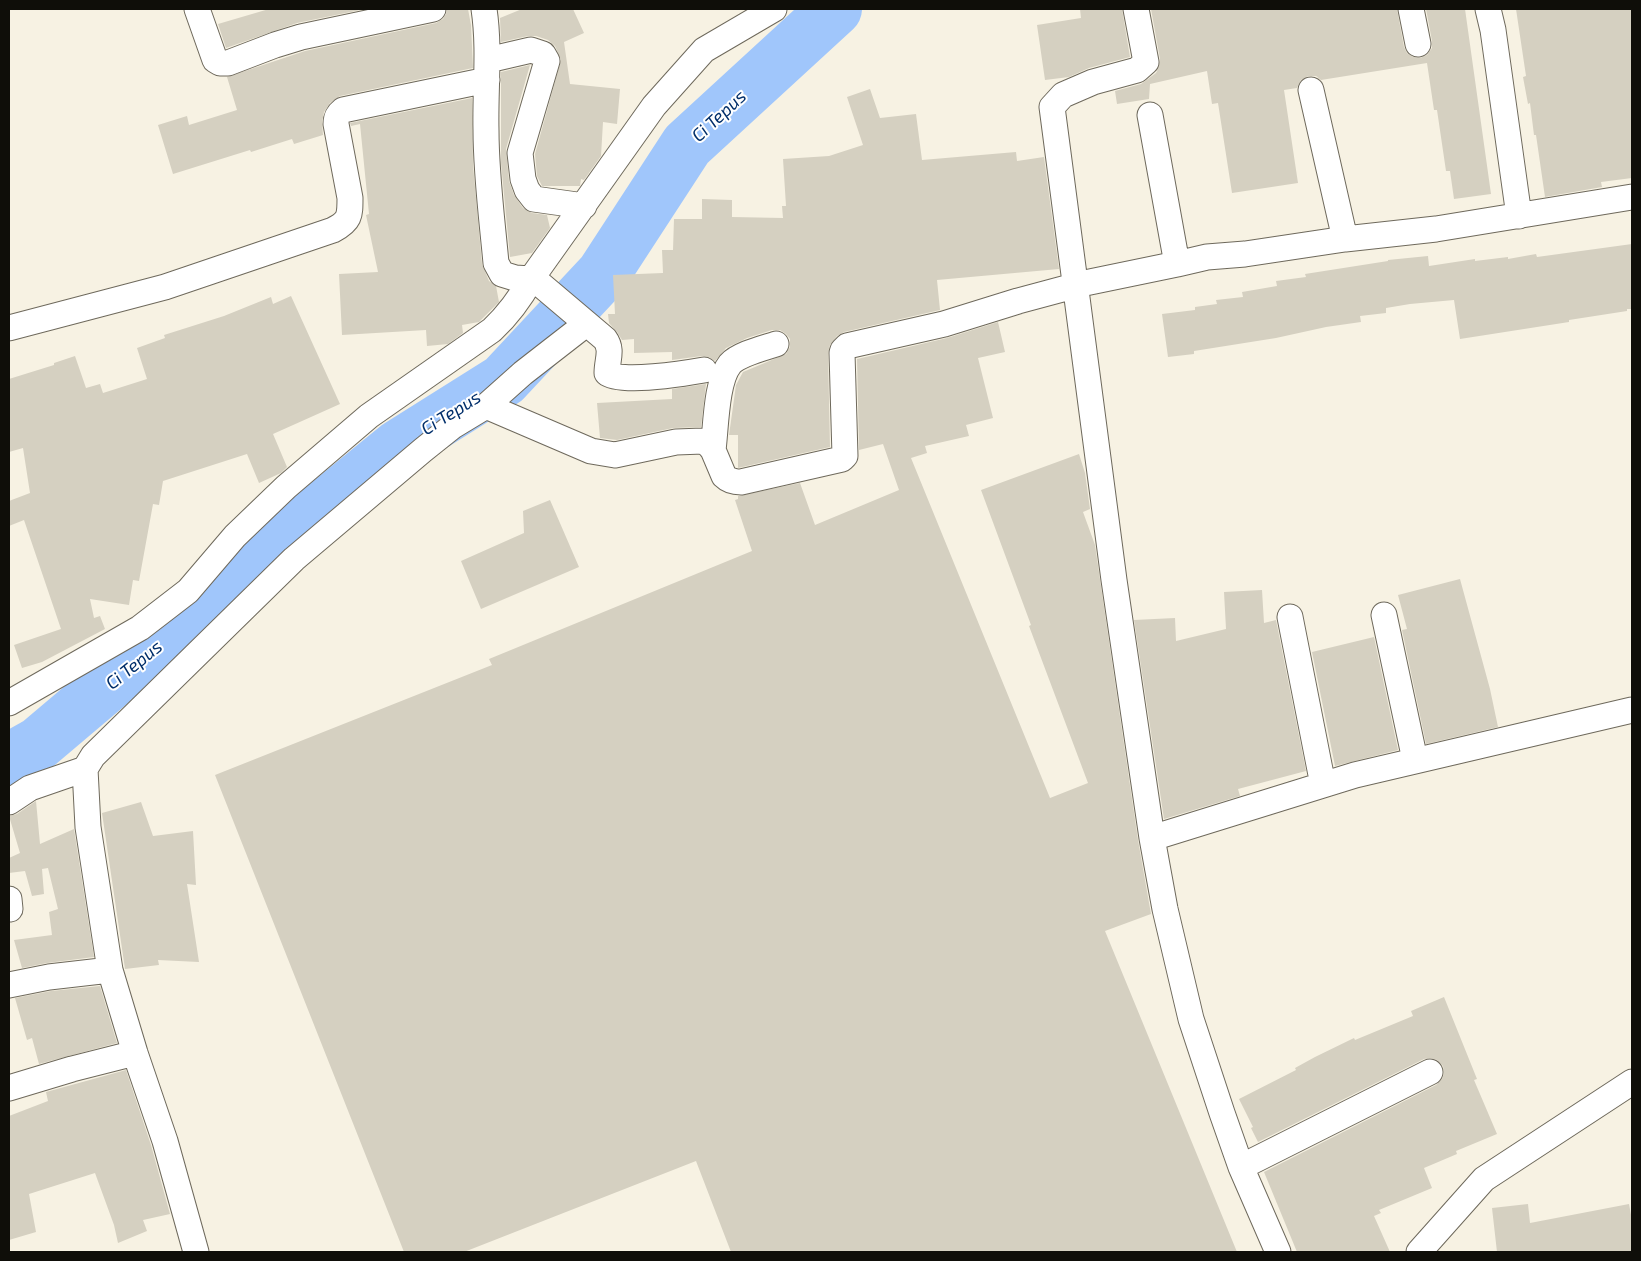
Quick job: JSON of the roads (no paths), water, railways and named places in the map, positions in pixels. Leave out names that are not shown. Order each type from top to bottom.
[{"type":"street","points":[[197,9],[212,53],[215,60],[220,63],[228,63],[301,37],[433,9]]},
{"type":"street","points":[[484,9],[487,30],[486,131],[496,264],[502,274],[535,282],[605,339],[610,351],[607,369],[607,373],[610,376],[628,378],[676,375],[704,370]]},
{"type":"street","points":[[9,703],[140,628],[188,591],[235,536],[286,487],[369,416],[492,330],[505,318],[535,282],[584,206],[654,106],[704,50],[774,9]]},
{"type":"street","points":[[1136,9],[1146,62],[1137,70],[1093,82],[1063,95],[1052,107],[1114,580],[1152,838],[1165,909],[1191,1019],[1241,1166],[1278,1252]]},
{"type":"street","points":[[1411,9],[1418,44]]},
{"type":"street","points":[[1488,9],[1493,30],[1519,216]]},
{"type":"street","points":[[9,328],[165,287],[333,230],[343,224],[350,214],[350,198],[336,124],[337,115],[340,112],[487,70],[531,50],[543,54],[547,61],[520,153],[523,179],[527,190],[534,200],[584,206]]},
{"type":"street","points":[[1311,90],[1345,238]]},
{"type":"street","points":[[1150,115],[1177,264]]},
{"type":"street","points":[[486,406],[591,452],[615,455],[676,442],[703,441],[713,450],[727,480],[734,482],[842,459],[845,455],[842,353],[845,348],[965,318],[1018,300],[1207,258],[1246,254],[1345,238],[1436,228],[1632,197]]},
{"type":"street","points":[[9,802],[30,788],[84,769],[93,756],[294,559],[453,426],[486,406],[582,321]]},
{"type":"street","points":[[713,450],[721,381],[731,363],[749,353],[776,344]]},
{"type":"street","points":[[1384,614],[1415,760]]},
{"type":"street","points":[[1290,616],[1323,785]]},
{"type":"street","points":[[1152,838],[1323,785],[1415,760],[1632,710]]},
{"type":"street","points":[[84,769],[88,826],[110,970],[135,1053],[165,1141],[196,1252]]},
{"type":"street","points":[[9,985],[49,977],[110,970]]},
{"type":"street","points":[[9,1087],[135,1053]]},
{"type":"street","points":[[1241,1166],[1430,1072]]},
{"type":"street","points":[[1419,1252],[1484,1179],[1632,1082]]},
{"type":"waterway","name":"Ci Tepus","points":[[9,760],[38,744],[168,634],[399,446],[504,380],[603,274],[687,145],[835,9]]}]
